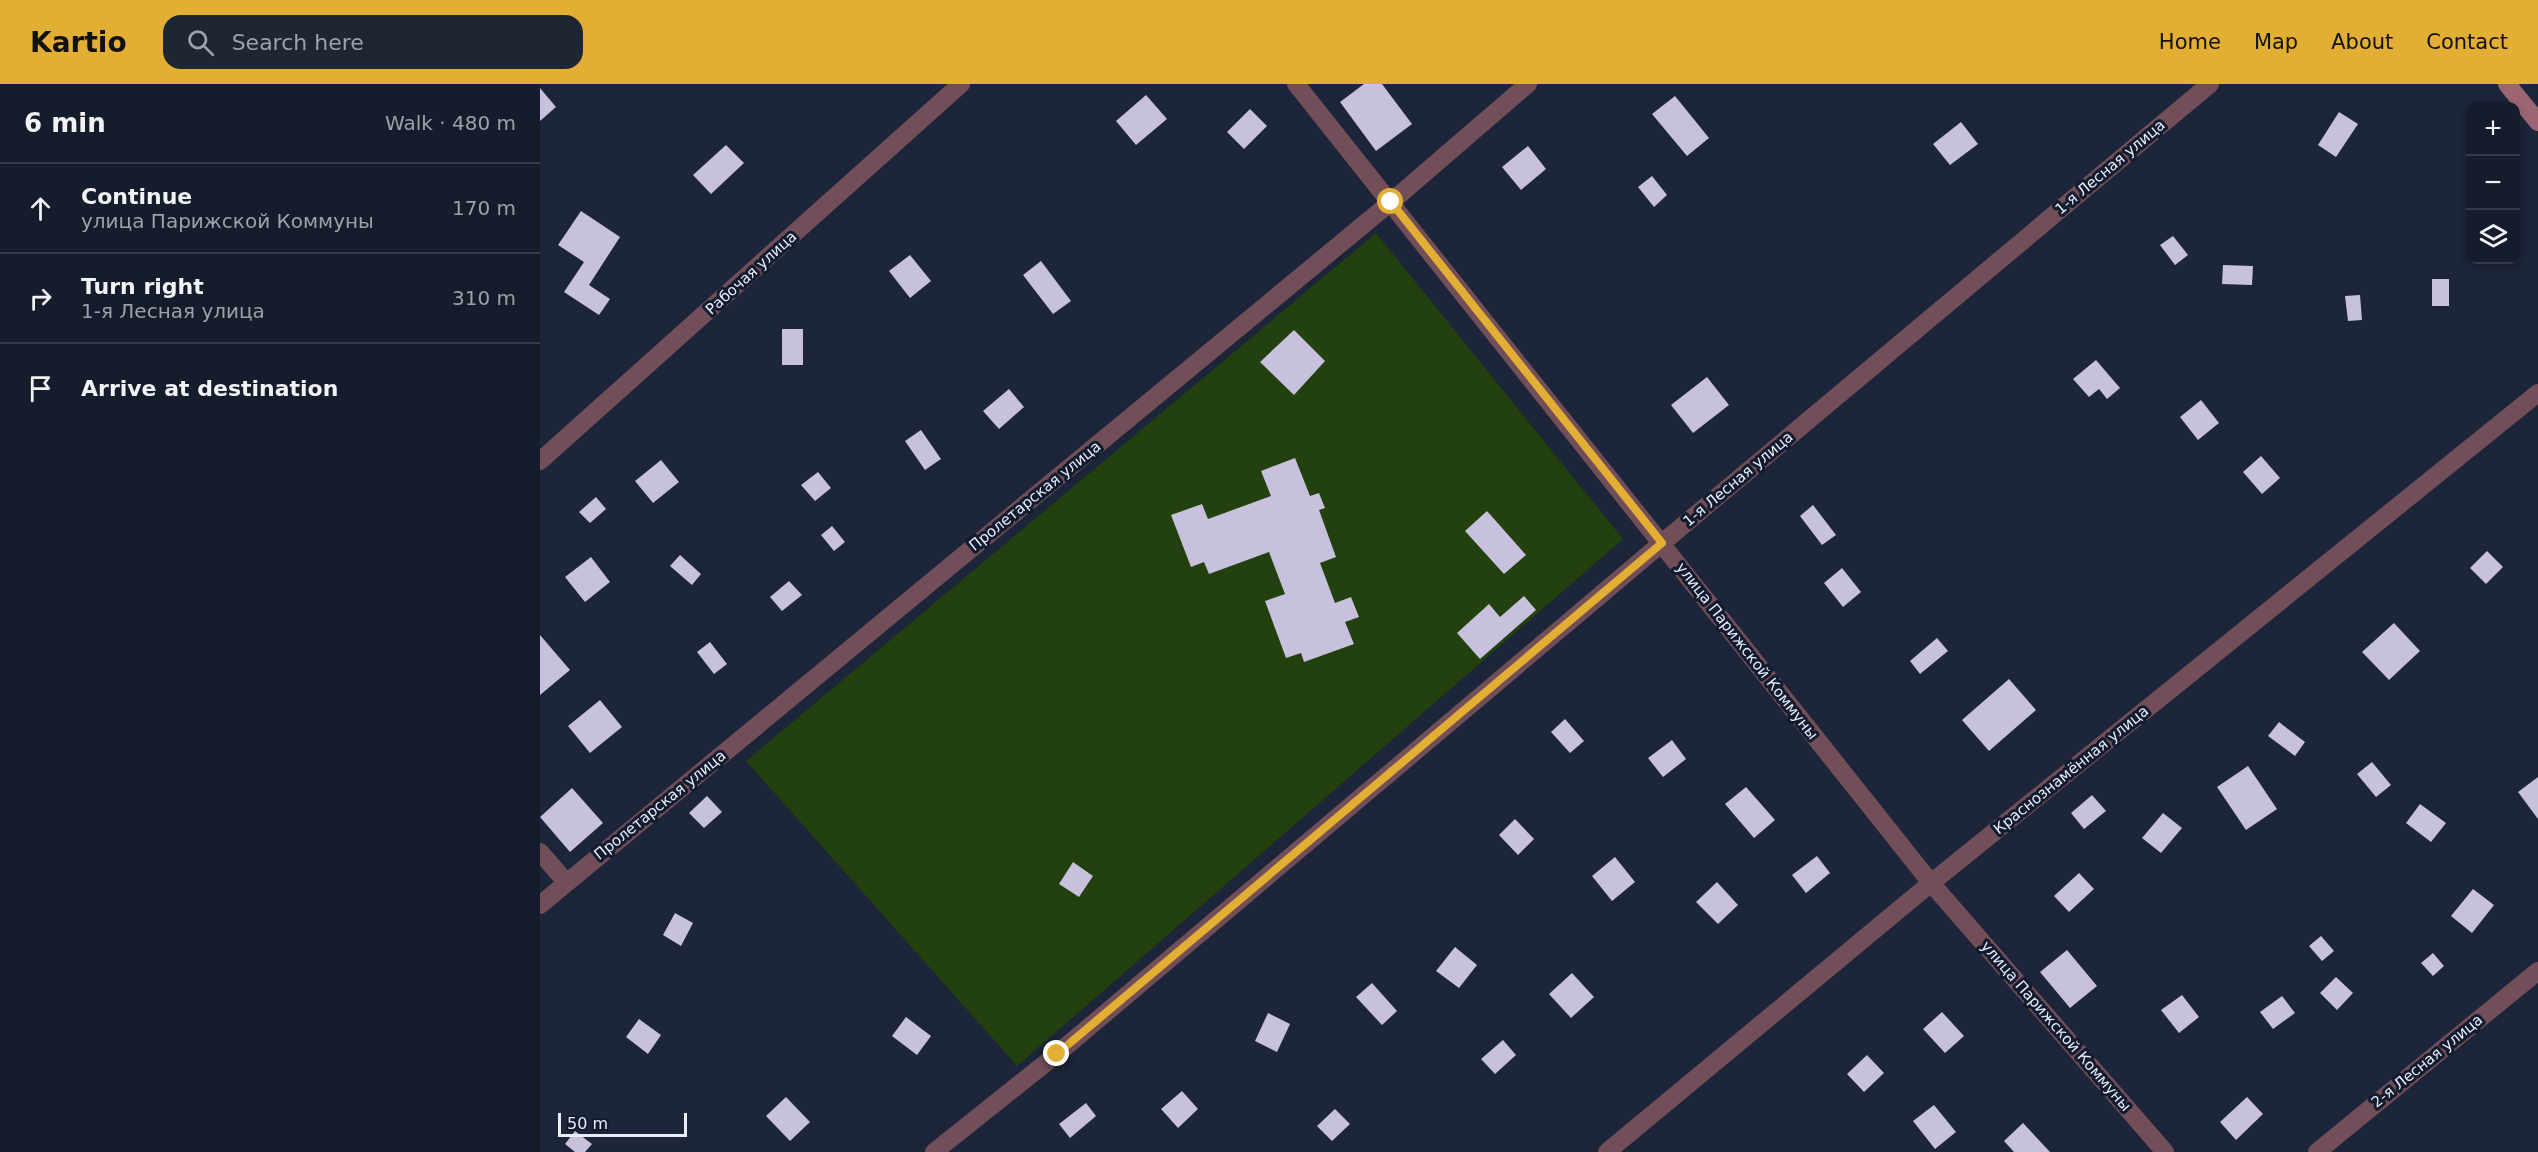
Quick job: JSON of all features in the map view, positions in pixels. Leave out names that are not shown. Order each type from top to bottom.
[{"type":"main road","points":[[2507,84],[2538,122]]},
{"type":"street","name":"Рабочая улица","points":[[540,461],[961,84]]},
{"type":"street","name":"улица Парижской Коммуны","points":[[1296,84],[1931,882],[2165,1152]]},
{"type":"street","name":"Пролетарская улица","points":[[540,905],[1391,202],[1528,84]]},
{"type":"street","name":"1-я Лесная улица","points":[[934,1152],[1057,1054],[2210,84]]},
{"type":"street","name":"Краснознамённая улица","points":[[1607,1152],[1931,882],[2538,393]]},
{"type":"street","points":[[540,852],[566,882]]},
{"type":"street","name":"2-я Лесная улица","points":[[2317,1152],[2538,971]]},
{"type":"green space","points":[[1376,233],[1623,539],[1017,1066],[746,761]]},
{"type":"building","points":[[1364,84],[1382,84],[1412,124],[1376,151],[1340,102]]},
{"type":"building","points":[[540,88],[556,107],[540,121]]},
{"type":"building","points":[[1146,95],[1167,119],[1136,145],[1116,121]]},
{"type":"building","points":[[1675,96],[1709,138],[1687,156],[1652,114]]},
{"type":"building","points":[[1250,109],[1267,126],[1244,149],[1227,132]]},
{"type":"building","points":[[2339,112],[2358,124],[2336,157],[2318,145]]},
{"type":"building","points":[[1961,122],[1978,144],[1950,165],[1933,144]]},
{"type":"building","points":[[726,145],[744,163],[711,194],[693,175]]},
{"type":"building","points":[[1528,146],[1546,169],[1521,190],[1502,167]]},
{"type":"building","points":[[1652,176],[1667,195],[1654,207],[1638,187]]},
{"type":"building","points":[[581,211],[620,237],[589,285],[610,299],[599,315],[564,292],[584,262],[558,245]]},
{"type":"building","points":[[2173,236],[2188,255],[2175,265],[2160,245]]},
{"type":"building","points":[[910,255],[931,281],[910,298],[889,271]]},
{"type":"building","points":[[1041,261],[1071,301],[1053,314],[1023,275]]},
{"type":"building","points":[[2223,265],[2253,266],[2252,285],[2222,284]]},
{"type":"building","points":[[2432,279],[2449,279],[2449,306],[2432,306]]},
{"type":"building","points":[[2360,295],[2362,320],[2348,321],[2345,296]]},
{"type":"building","points":[[782,329],[803,329],[803,365],[782,365]]},
{"type":"building","points":[[1294,330],[1325,361],[1294,395],[1260,362]]},
{"type":"building","points":[[2096,360],[2120,388],[2107,399],[2099,389],[2089,397],[2073,379]]},
{"type":"building","points":[[1707,377],[1729,405],[1693,433],[1671,405]]},
{"type":"building","points":[[1009,389],[1024,407],[999,429],[983,411]]},
{"type":"building","points":[[2201,400],[2219,423],[2198,440],[2180,417]]},
{"type":"building","points":[[921,430],[941,459],[925,470],[905,441]]},
{"type":"building","points":[[2261,456],[2280,478],[2262,494],[2243,472]]},
{"type":"building","points":[[1295,458],[1310,496],[1319,493],[1325,508],[1319,510],[1336,557],[1320,563],[1335,603],[1351,597],[1359,617],[1345,622],[1354,644],[1304,662],[1301,653],[1286,658],[1265,601],[1285,594],[1269,552],[1209,574],[1204,562],[1191,567],[1171,515],[1202,504],[1208,519],[1271,496],[1261,471]]},
{"type":"building","points":[[661,460],[679,482],[653,503],[635,481]]},
{"type":"building","points":[[818,472],[831,488],[815,501],[801,485]]},
{"type":"building","points":[[596,497],[606,509],[590,523],[579,512]]},
{"type":"building","points":[[1813,505],[1836,535],[1822,545],[1800,516]]},
{"type":"building","points":[[1487,511],[1526,555],[1504,574],[1465,531]]},
{"type":"building","points":[[832,526],[845,542],[834,551],[821,535]]},
{"type":"building","points":[[2487,551],[2503,567],[2486,584],[2470,568]]},
{"type":"building","points":[[680,555],[701,574],[692,585],[670,566]]},
{"type":"building","points":[[591,557],[610,582],[585,602],[565,577]]},
{"type":"building","points":[[1842,568],[1861,592],[1843,607],[1824,583]]},
{"type":"building","points":[[789,581],[802,595],[782,611],[770,597]]},
{"type":"building","points":[[1524,596],[1536,610],[1480,659],[1457,633],[1489,604],[1500,617]]},
{"type":"building","points":[[2394,623],[2420,651],[2389,680],[2362,652]]},
{"type":"building","points":[[540,635],[570,670],[540,695]]},
{"type":"building","points":[[1937,638],[1948,651],[1920,674],[1910,661]]},
{"type":"building","points":[[710,642],[727,664],[714,674],[697,652]]},
{"type":"building","points":[[2009,679],[2036,710],[1989,751],[1962,720]]},
{"type":"building","points":[[600,700],[622,727],[590,753],[568,726]]},
{"type":"building","points":[[1565,719],[1584,741],[1570,753],[1551,732]]},
{"type":"building","points":[[2279,722],[2305,742],[2295,756],[2268,736]]},
{"type":"building","points":[[1672,740],[1686,759],[1663,777],[1648,758]]},
{"type":"building","points":[[2372,762],[2391,785],[2376,797],[2357,774]]},
{"type":"building","points":[[2248,766],[2277,809],[2246,830],[2217,787]]},
{"type":"building","points":[[2538,777],[2538,819],[2518,792]]},
{"type":"building","points":[[1746,787],[1775,820],[1754,838],[1725,804]]},
{"type":"building","points":[[572,788],[603,823],[570,852],[540,817]]},
{"type":"building","points":[[2092,795],[2106,811],[2084,829],[2071,813]]},
{"type":"building","points":[[707,796],[722,812],[704,828],[689,813]]},
{"type":"building","points":[[2420,804],[2446,823],[2431,842],[2406,823]]},
{"type":"building","points":[[2163,813],[2182,828],[2161,853],[2142,838]]},
{"type":"building","points":[[1515,819],[1534,839],[1518,855],[1499,835]]},
{"type":"building","points":[[1817,856],[1830,873],[1806,893],[1792,875]]},
{"type":"building","points":[[1615,857],[1635,882],[1612,901],[1592,876]]},
{"type":"building","points":[[1073,862],[1093,876],[1079,897],[1059,884]]},
{"type":"building","points":[[2079,873],[2094,889],[2069,912],[2054,896]]},
{"type":"building","points":[[1717,882],[1738,905],[1718,924],[1696,902]]},
{"type":"building","points":[[2473,889],[2494,905],[2472,933],[2451,916]]},
{"type":"building","points":[[675,913],[693,923],[681,946],[663,935]]},
{"type":"building","points":[[2321,936],[2334,951],[2322,961],[2309,946]]},
{"type":"building","points":[[1455,947],[1477,965],[1459,988],[1436,971]]},
{"type":"building","points":[[2067,950],[2097,986],[2070,1008],[2040,972]]},
{"type":"building","points":[[2433,953],[2444,966],[2433,976],[2421,963]]},
{"type":"building","points":[[1572,973],[1594,997],[1571,1018],[1549,994]]},
{"type":"building","points":[[2336,977],[2353,993],[2337,1010],[2320,993]]},
{"type":"building","points":[[1372,983],[1397,1011],[1382,1025],[1356,997]]},
{"type":"building","points":[[2182,995],[2199,1017],[2179,1033],[2161,1010]]},
{"type":"building","points":[[2282,996],[2295,1013],[2273,1029],[2260,1012]]},
{"type":"building","points":[[1942,1012],[1964,1036],[1945,1053],[1923,1029]]},
{"type":"building","points":[[1268,1013],[1290,1024],[1277,1052],[1255,1041]]},
{"type":"building","points":[[906,1017],[931,1036],[917,1055],[892,1036]]},
{"type":"building","points":[[639,1019],[661,1035],[648,1054],[626,1037]]},
{"type":"building","points":[[1503,1040],[1516,1055],[1495,1074],[1481,1059]]},
{"type":"building","points":[[1867,1055],[1884,1073],[1864,1092],[1847,1074]]},
{"type":"building","points":[[1182,1091],[1198,1109],[1178,1128],[1161,1109]]},
{"type":"building","points":[[786,1097],[810,1122],[790,1141],[766,1116]]},
{"type":"building","points":[[2247,1097],[2263,1114],[2236,1140],[2220,1122]]},
{"type":"building","points":[[1086,1103],[1096,1116],[1070,1138],[1059,1124]]},
{"type":"building","points":[[1934,1105],[1956,1132],[1935,1149],[1913,1121]]},
{"type":"building","points":[[1335,1109],[1350,1124],[1332,1141],[1317,1126]]},
{"type":"building","points":[[2023,1123],[2050,1152],[2014,1152],[2004,1141]]},
{"type":"building","points":[[575,1131],[592,1144],[585,1152],[575,1152],[565,1144]]},
{"type":"route","points":[[1057,1054],[1662,543],[1391,202]]}]
